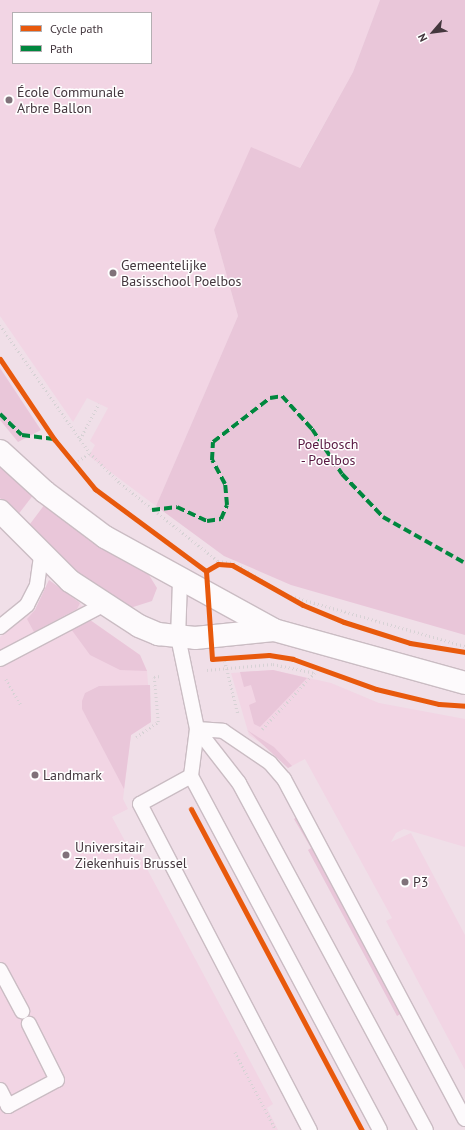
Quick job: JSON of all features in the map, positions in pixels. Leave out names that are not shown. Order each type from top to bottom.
[{"type":"street","points":[[0,451],[45,492],[105,537],[180,581],[274,630],[465,683]]},
{"type":"street","points":[[0,511],[41,555],[103,605],[139,626],[178,637],[210,638],[274,630]]},
{"type":"lane","points":[[0,627],[27,605],[36,585],[41,555]]},
{"type":"lane","points":[[180,581],[178,637],[197,729],[191,776],[380,1130]]},
{"type":"lane","points":[[0,659],[103,605]]},
{"type":"lane","points":[[197,729],[223,731],[270,763],[284,779],[465,1119]]},
{"type":"lane","points":[[197,729],[239,782],[426,1130]]},
{"type":"lane","points":[[191,776],[140,804],[310,1130]]},
{"type":"lane","points":[[0,970],[57,1080],[8,1106],[0,1090]]},
{"type":"path","points":[[0,326],[90,453],[125,488],[218,561],[234,563],[287,595],[465,646]]},
{"type":"path","points":[[80,440],[99,404]]},
{"type":"path","points":[[78,461],[90,453]]},
{"type":"path","points":[[72,465],[77,470]]},
{"type":"path","points":[[208,595],[206,571],[218,564],[232,565],[259,582],[324,614]]},
{"type":"path","points":[[210,638],[212,659],[232,658]]},
{"type":"path","points":[[451,650],[465,652]]},
{"type":"path","points":[[225,663],[241,723]]},
{"type":"path","points":[[306,663],[320,667]]},
{"type":"path","points":[[200,670],[273,664],[315,673],[260,731],[254,728]]},
{"type":"path","points":[[3,673],[21,705]]},
{"type":"path","points":[[136,737],[158,722],[154,677],[160,676]]},
{"type":"path","points":[[234,1052],[276,1130]]},
{"type":"shaded area","name":"Gemeentelijke Basisschool Poelbos","points":[[0,0],[380,0],[353,72],[299,169],[214,230],[238,316],[156,506],[89,456],[95,445],[90,441],[108,408],[87,398],[73,422],[0,316]]},
{"type":"shaded area","name":"Universitair Ziekenhuis Brussel","points":[[49,580],[80,603],[90,620],[140,655],[147,671],[151,722],[131,735],[123,799],[128,809],[112,817],[133,856],[139,854],[273,1104],[267,1108],[278,1130],[0,1130],[0,637],[35,610]]},
{"type":"shaded area","name":"P3","points":[[273,670],[331,683],[379,703],[465,719],[465,847],[404,829],[396,833],[391,842],[411,833],[465,935],[465,1070],[386,921],[392,918],[305,759],[288,768],[274,752],[249,735],[231,673]]},
{"type":"green space","name":"Poelbosch - Poelbos","points":[[380,0],[465,0],[465,635],[291,585],[224,556],[156,506],[238,316],[214,230],[251,147],[300,168],[353,72]]},
{"type":"green space","points":[[0,368],[41,430],[18,442],[0,420]]},
{"type":"green space","points":[[0,464],[34,494],[17,516],[0,498]]},
{"type":"green space","points":[[45,504],[149,575],[157,588],[152,601],[130,608],[72,571],[27,528]]},
{"type":"green space","points":[[49,580],[80,603],[77,609],[34,632],[27,619],[35,610]]},
{"type":"green space","points":[[90,620],[140,655],[147,671],[120,670],[90,655],[71,629]]},
{"type":"green space","points":[[273,670],[307,678],[260,727],[254,724],[249,705],[256,702],[251,685],[244,687],[240,672]]},
{"type":"green space","points":[[150,685],[151,722],[131,735],[124,789],[82,709],[82,701],[85,693],[99,686]]},
{"type":"green space","points":[[247,730],[274,747],[292,766],[288,768]]},
{"type":"green space","points":[[297,817],[402,1013],[397,1016],[308,850],[311,848],[294,819]]},
{"type":"marked path","points":[[152,510],[177,507],[207,521],[221,519],[227,505],[225,484],[212,460],[213,442],[270,398],[282,396],[312,429],[342,474],[383,517],[465,563]]},
{"type":"marked path","points":[[0,414],[22,435],[54,439]]},
{"type":"cycle path","points":[[0,359],[54,439],[95,489],[206,571]]},
{"type":"cycle path","points":[[206,571],[218,564],[232,565],[303,605],[344,622],[410,643],[465,652]]},
{"type":"cycle path","points":[[206,571],[212,659],[269,655],[293,659],[376,689],[439,704],[465,706]]},
{"type":"cycle path","points":[[191,809],[362,1130]]},
{"type":"place","name":"École Communale Arbre Ballon","points":[[9,100]]},
{"type":"place","name":"Gemeentelijke Basisschool Poelbos","points":[[113,273]]},
{"type":"place","name":"Landmark","points":[[35,775]]},
{"type":"place","name":"Universitair Ziekenhuis Brussel","points":[[66,855]]},
{"type":"place","name":"P3","points":[[405,882]]}]
